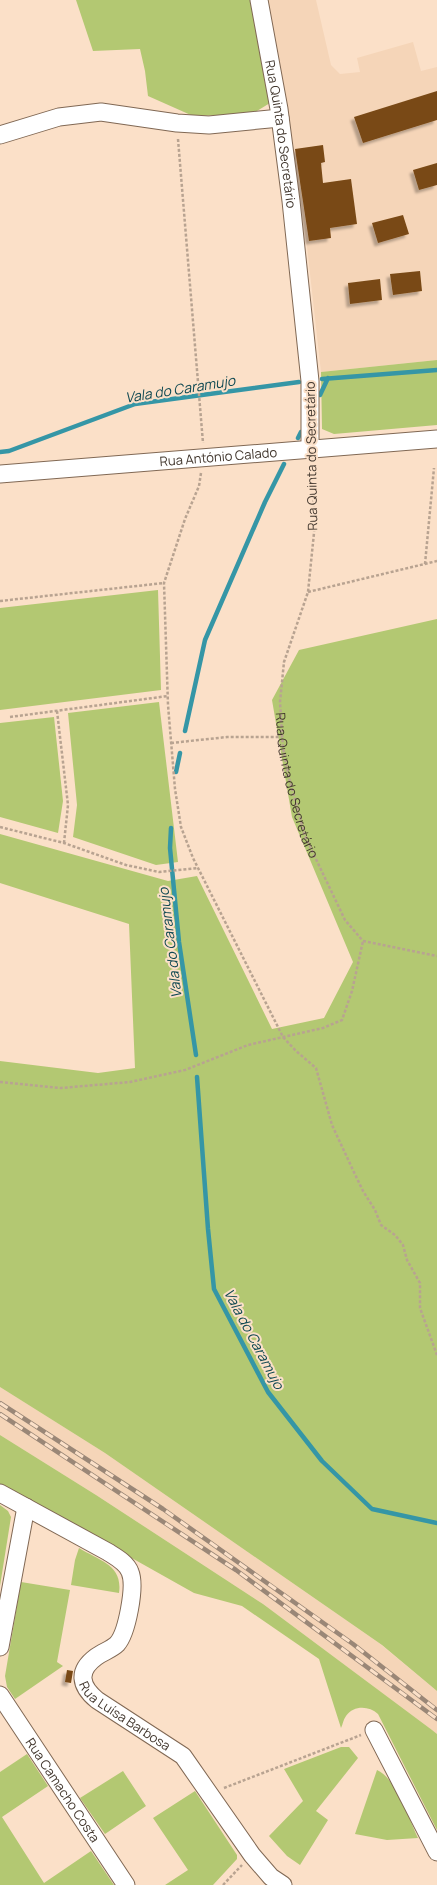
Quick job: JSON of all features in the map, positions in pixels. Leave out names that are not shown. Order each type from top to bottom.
[{"type":"street","name":"Rua Quinta do Secretário","points":[[259,0],[280,118],[291,201],[310,381],[310,449]]},
{"type":"street","points":[[0,135],[59,117],[101,112],[176,123],[209,125],[280,118]]},
{"type":"street","name":"Rua António Calado","points":[[0,474],[437,439]]},
{"type":"street","points":[[0,1493],[26,1507],[0,1646]]},
{"type":"street","name":"Rua Luísa Barbosa","points":[[26,1507],[108,1552],[123,1562],[130,1572],[132,1592],[122,1637],[116,1644],[95,1658],[88,1665],[83,1673],[83,1682],[87,1692],[183,1756],[252,1855],[271,1878],[283,1885]]},
{"type":"street","name":"Rua Camacho Costa","points":[[0,1695],[126,1885]]},
{"type":"street","points":[[374,1730],[437,1852]]},
{"type":"path","points":[[176,123],[205,458],[198,486],[185,518],[164,583],[171,743],[175,789],[181,827],[198,868],[283,1037],[296,1051],[316,1068],[332,1125],[346,1157],[363,1191],[375,1210],[381,1225],[395,1235],[403,1245],[407,1260],[420,1283],[420,1308],[437,1355]]},
{"type":"path","name":"Rua Quinta do Secretário","points":[[310,449],[315,523],[308,592],[284,662],[280,702],[282,737],[289,778],[305,836],[345,920],[363,942]]},
{"type":"path","points":[[425,564],[434,468]]},
{"type":"path","points":[[308,592],[437,561]]},
{"type":"path","points":[[0,601],[164,583]]},
{"type":"path","points":[[10,717],[168,696]]},
{"type":"path","points":[[57,711],[68,805],[64,843]]},
{"type":"path","points":[[171,743],[227,737],[282,737]]},
{"type":"path","points":[[0,826],[64,843],[126,865],[159,872],[198,868]]},
{"type":"path","points":[[0,1082],[61,1088],[130,1082],[185,1070],[248,1045],[323,1028],[342,1020],[352,991],[363,942],[437,956]]},
{"type":"path","points":[[210,1793],[374,1730]]},
{"type":"path","points":[[223,1885],[252,1855]]},
{"type":"shaded area","points":[[266,0],[316,0],[331,65],[340,74],[360,72],[357,58],[413,42],[421,71],[437,67],[437,360],[321,372],[307,247],[293,147]]},
{"type":"shaded area","points":[[0,1387],[105,1453],[379,1643],[437,1691],[437,1734],[263,1604],[96,1495],[0,1435]]},
{"type":"green space","points":[[76,0],[250,0],[270,103],[252,114],[193,116],[148,96],[145,71],[140,49],[93,51]]},
{"type":"green space","points":[[437,360],[437,425],[334,434],[322,429],[321,372]]},
{"type":"green space","points":[[158,590],[161,690],[0,710],[0,608]]},
{"type":"green space","points":[[437,619],[437,1691],[382,1645],[105,1453],[0,1387],[0,1061],[98,1073],[135,1068],[129,924],[0,883],[0,834],[168,881],[197,876],[272,1029],[324,1018],[353,962],[292,817],[272,700],[299,650]]},
{"type":"green space","points":[[159,702],[178,862],[156,865],[73,837],[77,805],[68,713]]},
{"type":"green space","points":[[54,717],[63,801],[58,833],[0,817],[0,723]]},
{"type":"green space","points":[[0,1435],[96,1495],[263,1604],[437,1734],[437,1830],[378,1714],[370,1709],[357,1708],[349,1712],[344,1719],[341,1728],[319,1659],[242,1606],[194,1593],[0,1484]]},
{"type":"green space","points":[[0,1505],[8,1511],[11,1517],[0,1586]]},
{"type":"green space","points":[[79,1548],[102,1561],[114,1570],[119,1584],[119,1593],[71,1585],[75,1560]]},
{"type":"green space","points":[[21,1582],[70,1590],[57,1662],[63,1666],[15,1699],[7,1687],[5,1676]]},
{"type":"green space","points":[[341,1747],[349,1747],[358,1758],[316,1811],[328,1820],[300,1865],[287,1856],[269,1836],[303,1801],[284,1769]]},
{"type":"green space","points":[[27,1754],[48,1786],[2,1817],[44,1883],[91,1851],[114,1885],[0,1885],[0,1772]]},
{"type":"green space","points":[[377,1770],[384,1774],[396,1790],[418,1838],[387,1840],[355,1834]]},
{"type":"green space","points":[[123,1771],[146,1806],[105,1834],[80,1798]]},
{"type":"green space","points":[[195,1791],[237,1855],[237,1859],[213,1885],[165,1885],[188,1870],[153,1818]]},
{"type":"building","points":[[437,91],[437,120],[363,143],[354,117]]},
{"type":"building","points":[[323,145],[325,162],[321,163],[323,183],[351,179],[357,224],[330,228],[331,238],[309,241],[295,149]]},
{"type":"building","points":[[437,163],[437,185],[419,190],[413,170]]},
{"type":"building","points":[[403,215],[409,234],[378,243],[372,223]]},
{"type":"building","points":[[420,271],[422,291],[393,295],[390,274]]},
{"type":"building","points":[[380,279],[382,300],[350,304],[348,283]]},
{"type":"building","points":[[67,1670],[73,1671],[71,1683],[65,1682]]},
{"type":"waterway","name":"Vala do Caramujo","points":[[322,379],[437,370]]},
{"type":"waterway","name":"Vala do Caramujo","points":[[320,395],[328,378]]},
{"type":"waterway","name":"Vala do Caramujo","points":[[0,452],[9,451],[135,404],[299,382]]},
{"type":"waterway","name":"Vala do Caramujo","points":[[298,438],[301,432]]},
{"type":"waterway","name":"Vala do Caramujo","points":[[185,731],[205,640],[265,502],[284,464]]},
{"type":"waterway","name":"Vala do Caramujo","points":[[176,772],[180,753]]},
{"type":"waterway","name":"Vala do Caramujo","points":[[171,828],[170,848],[179,942],[196,1055]]},
{"type":"waterway","name":"Vala do Caramujo","points":[[197,1077],[214,1289],[268,1392],[322,1461],[372,1509],[437,1523]]},
{"type":"railway","points":[[0,1403],[163,1509],[353,1644],[437,1710]]},
{"type":"railway","points":[[0,1414],[236,1570],[437,1719]]}]
